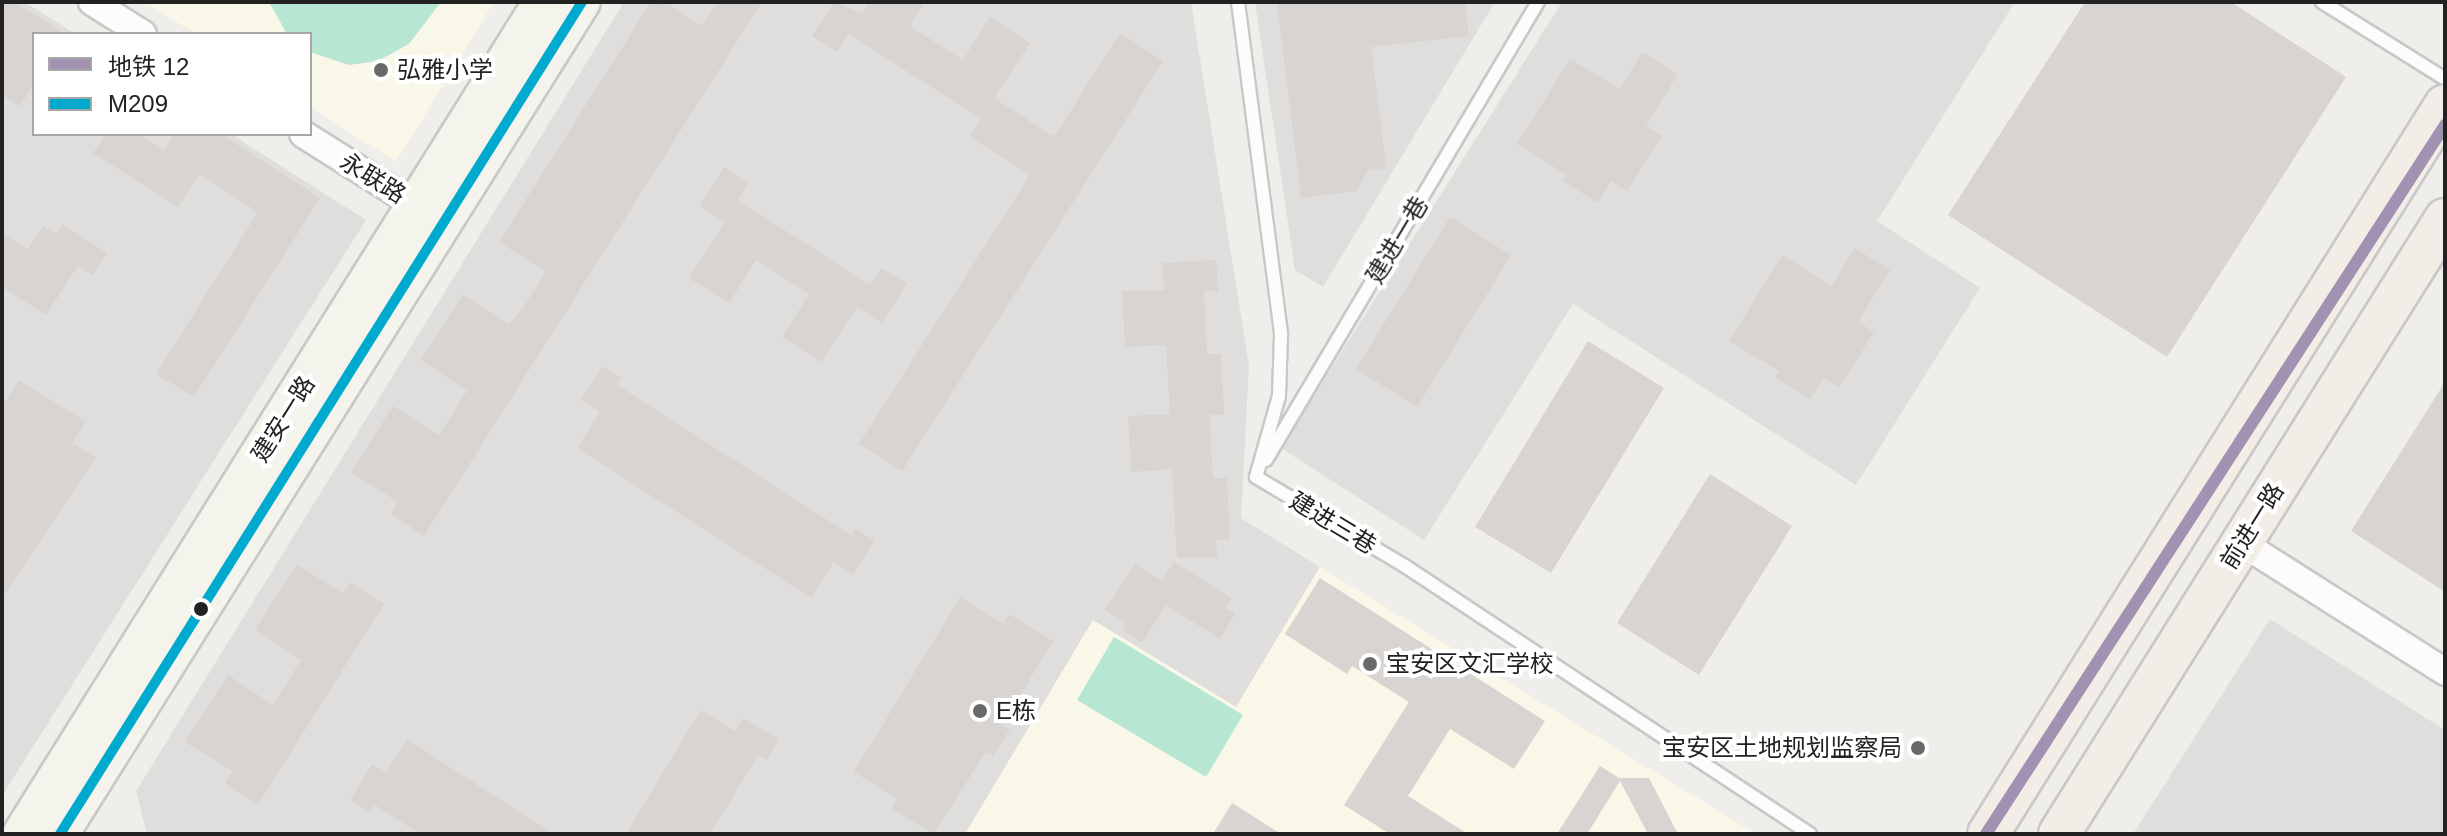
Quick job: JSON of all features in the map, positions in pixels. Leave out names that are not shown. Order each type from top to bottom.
[{"type":"main road","name":"建安一路","points":[[21,834],[65,817],[430,214],[542,2]]},
{"type":"main road","name":"建安一路","points":[[430,214],[582,2]]},
{"type":"main road","points":[[1988,834],[2445,105]]},
{"type":"main road","name":"前进一路","points":[[2059,834],[2445,219]]},
{"type":"main road","points":[[2,825],[65,817]]},
{"type":"street","points":[[92,2],[140,32]]},
{"type":"street","name":"永联路","points":[[306,136],[430,214]]},
{"type":"street","points":[[2242,543],[2445,672]]},
{"type":"lane","points":[[1238,2],[1281,335],[1279,396],[1256,477]]},
{"type":"lane","name":"建进一巷","points":[[1256,477],[1538,2]]},
{"type":"lane","points":[[2322,2],[2445,79]]},
{"type":"lane","name":"建进三巷","points":[[1256,477],[1405,566],[1810,834]]},
{"type":"shaded area","points":[[2,2],[25,2],[72,32],[32,32],[32,136],[234,136],[366,220],[2,796]]},
{"type":"shaded area","name":"弘雅小学","points":[[145,2],[494,2],[396,162],[312,108],[312,32],[193,32]]},
{"type":"shaded area","points":[[624,2],[1191,2],[1249,366],[1241,518],[1320,567],[1236,707],[1093,620],[965,834],[147,834],[136,791]]},
{"type":"shaded area","points":[[1255,2],[1495,2],[1323,287],[1295,270]]},
{"type":"shaded area","points":[[1562,2],[2015,2],[1877,221],[1980,288],[1856,485],[1573,304],[1424,540],[1281,448]]},
{"type":"shaded area","name":"宝安区文汇学校","points":[[1320,567],[1756,834],[965,834],[1093,620],[1236,707]]},
{"type":"shaded area","points":[[2270,619],[2445,730],[2445,834],[2133,834]]},
{"type":"green space","points":[[269,2],[441,2],[409,44],[378,61],[349,65],[312,53],[312,32],[286,32]]},
{"type":"green space","points":[[1114,637],[1243,715],[1206,777],[1077,700]]},
{"type":"building","points":[[2,2],[15,2],[62,32],[32,32],[32,87],[20,106],[2,95]]},
{"type":"building","points":[[651,2],[665,2],[702,26],[718,2],[762,2],[424,536],[391,514],[398,502],[351,472],[393,406],[439,435],[467,391],[421,360],[463,294],[509,324],[546,272],[499,242]]},
{"type":"building","points":[[834,2],[862,13],[869,2],[925,2],[910,26],[963,60],[990,17],[1030,43],[994,98],[1054,137],[1120,33],[1163,61],[902,471],[859,444],[1030,175],[970,137],[981,119],[849,34],[837,52],[812,36]]},
{"type":"building","points":[[1277,2],[1465,2],[1469,36],[1371,47],[1386,168],[1369,170],[1356,191],[1301,198]]},
{"type":"building","points":[[2085,2],[2231,2],[2346,77],[2167,357],[1948,215]]},
{"type":"building","points":[[1642,52],[1678,74],[1646,126],[1662,136],[1627,191],[1611,181],[1598,203],[1563,181],[1567,175],[1517,144],[1570,59],[1620,89]]},
{"type":"building","points":[[105,136],[141,136],[164,150],[173,136],[224,136],[320,198],[194,397],[156,374],[258,212],[199,174],[178,207],[93,153]]},
{"type":"building","points":[[724,167],[749,183],[738,200],[870,285],[881,268],[907,284],[882,323],[857,307],[821,362],[782,337],[809,294],[756,260],[729,303],[689,278],[725,222],[699,206]]},
{"type":"building","points":[[1450,217],[1511,255],[1417,407],[1356,369]]},
{"type":"building","points":[[62,224],[107,253],[92,275],[78,266],[46,315],[2,287],[2,232],[28,249],[43,226],[56,234]]},
{"type":"building","points":[[1855,248],[1890,270],[1858,322],[1874,332],[1839,388],[1824,378],[1810,399],[1775,378],[1779,371],[1729,341],[1782,255],[1832,286]]},
{"type":"building","points":[[1216,260],[1218,291],[1204,291],[1207,354],[1221,354],[1224,415],[1210,415],[1211,450],[1213,478],[1227,478],[1230,539],[1216,540],[1217,557],[1177,558],[1172,469],[1131,472],[1128,416],[1170,414],[1166,345],[1125,347],[1122,291],[1164,290],[1162,263]]},
{"type":"building","points":[[1588,341],[1664,388],[1551,573],[1475,527]]},
{"type":"building","points":[[602,366],[622,378],[617,385],[851,535],[855,528],[874,541],[853,575],[834,562],[811,598],[577,448],[600,412],[581,400]]},
{"type":"building","points":[[19,380],[86,422],[72,443],[96,458],[2,598],[2,407]]},
{"type":"building","points":[[2445,382],[2445,592],[2351,531]]},
{"type":"building","points":[[1710,474],[1792,526],[1699,675],[1617,623]]},
{"type":"building","points":[[1174,562],[1231,598],[1225,608],[1235,614],[1220,639],[1166,605],[1142,643],[1122,630],[1126,623],[1105,610],[1135,564],[1162,581]]},
{"type":"building","points":[[297,564],[343,594],[351,582],[384,604],[258,805],[225,784],[232,771],[185,742],[228,675],[273,705],[301,660],[255,630]]},
{"type":"building","points":[[1320,578],[1545,721],[1514,769],[1450,729],[1408,796],[1468,834],[1390,834],[1344,805],[1409,702],[1352,666],[1347,674],[1285,634]]},
{"type":"building","name":"E栋","points":[[960,597],[1004,624],[1009,614],[1053,641],[1002,725],[1010,729],[993,756],[986,752],[933,834],[891,808],[897,799],[854,772]]},
{"type":"building","points":[[701,710],[735,731],[743,718],[778,739],[767,760],[758,755],[710,834],[626,834]]},
{"type":"building","points":[[407,739],[554,834],[420,834],[375,805],[370,812],[350,800],[372,764],[386,773]]},
{"type":"building","points":[[1600,766],[1619,778],[1649,778],[1678,834],[1648,834],[1620,781],[1587,834],[1557,834]]},
{"type":"building","points":[[1232,803],[1281,834],[1213,834]]},
{"type":"metro line","name":"12","points":[[1986,834],[2445,125]]},
{"type":"transit line","name":"M209","points":[[60,834],[582,2]]},
{"type":"place","name":"弘雅小学","points":[[381,70]]},
{"type":"place","name":"宝安区文汇学校","points":[[1370,664]]},
{"type":"place","name":"E栋","points":[[980,711]]},
{"type":"place","name":"宝安区土地规划监察局","points":[[1918,748]]}]
